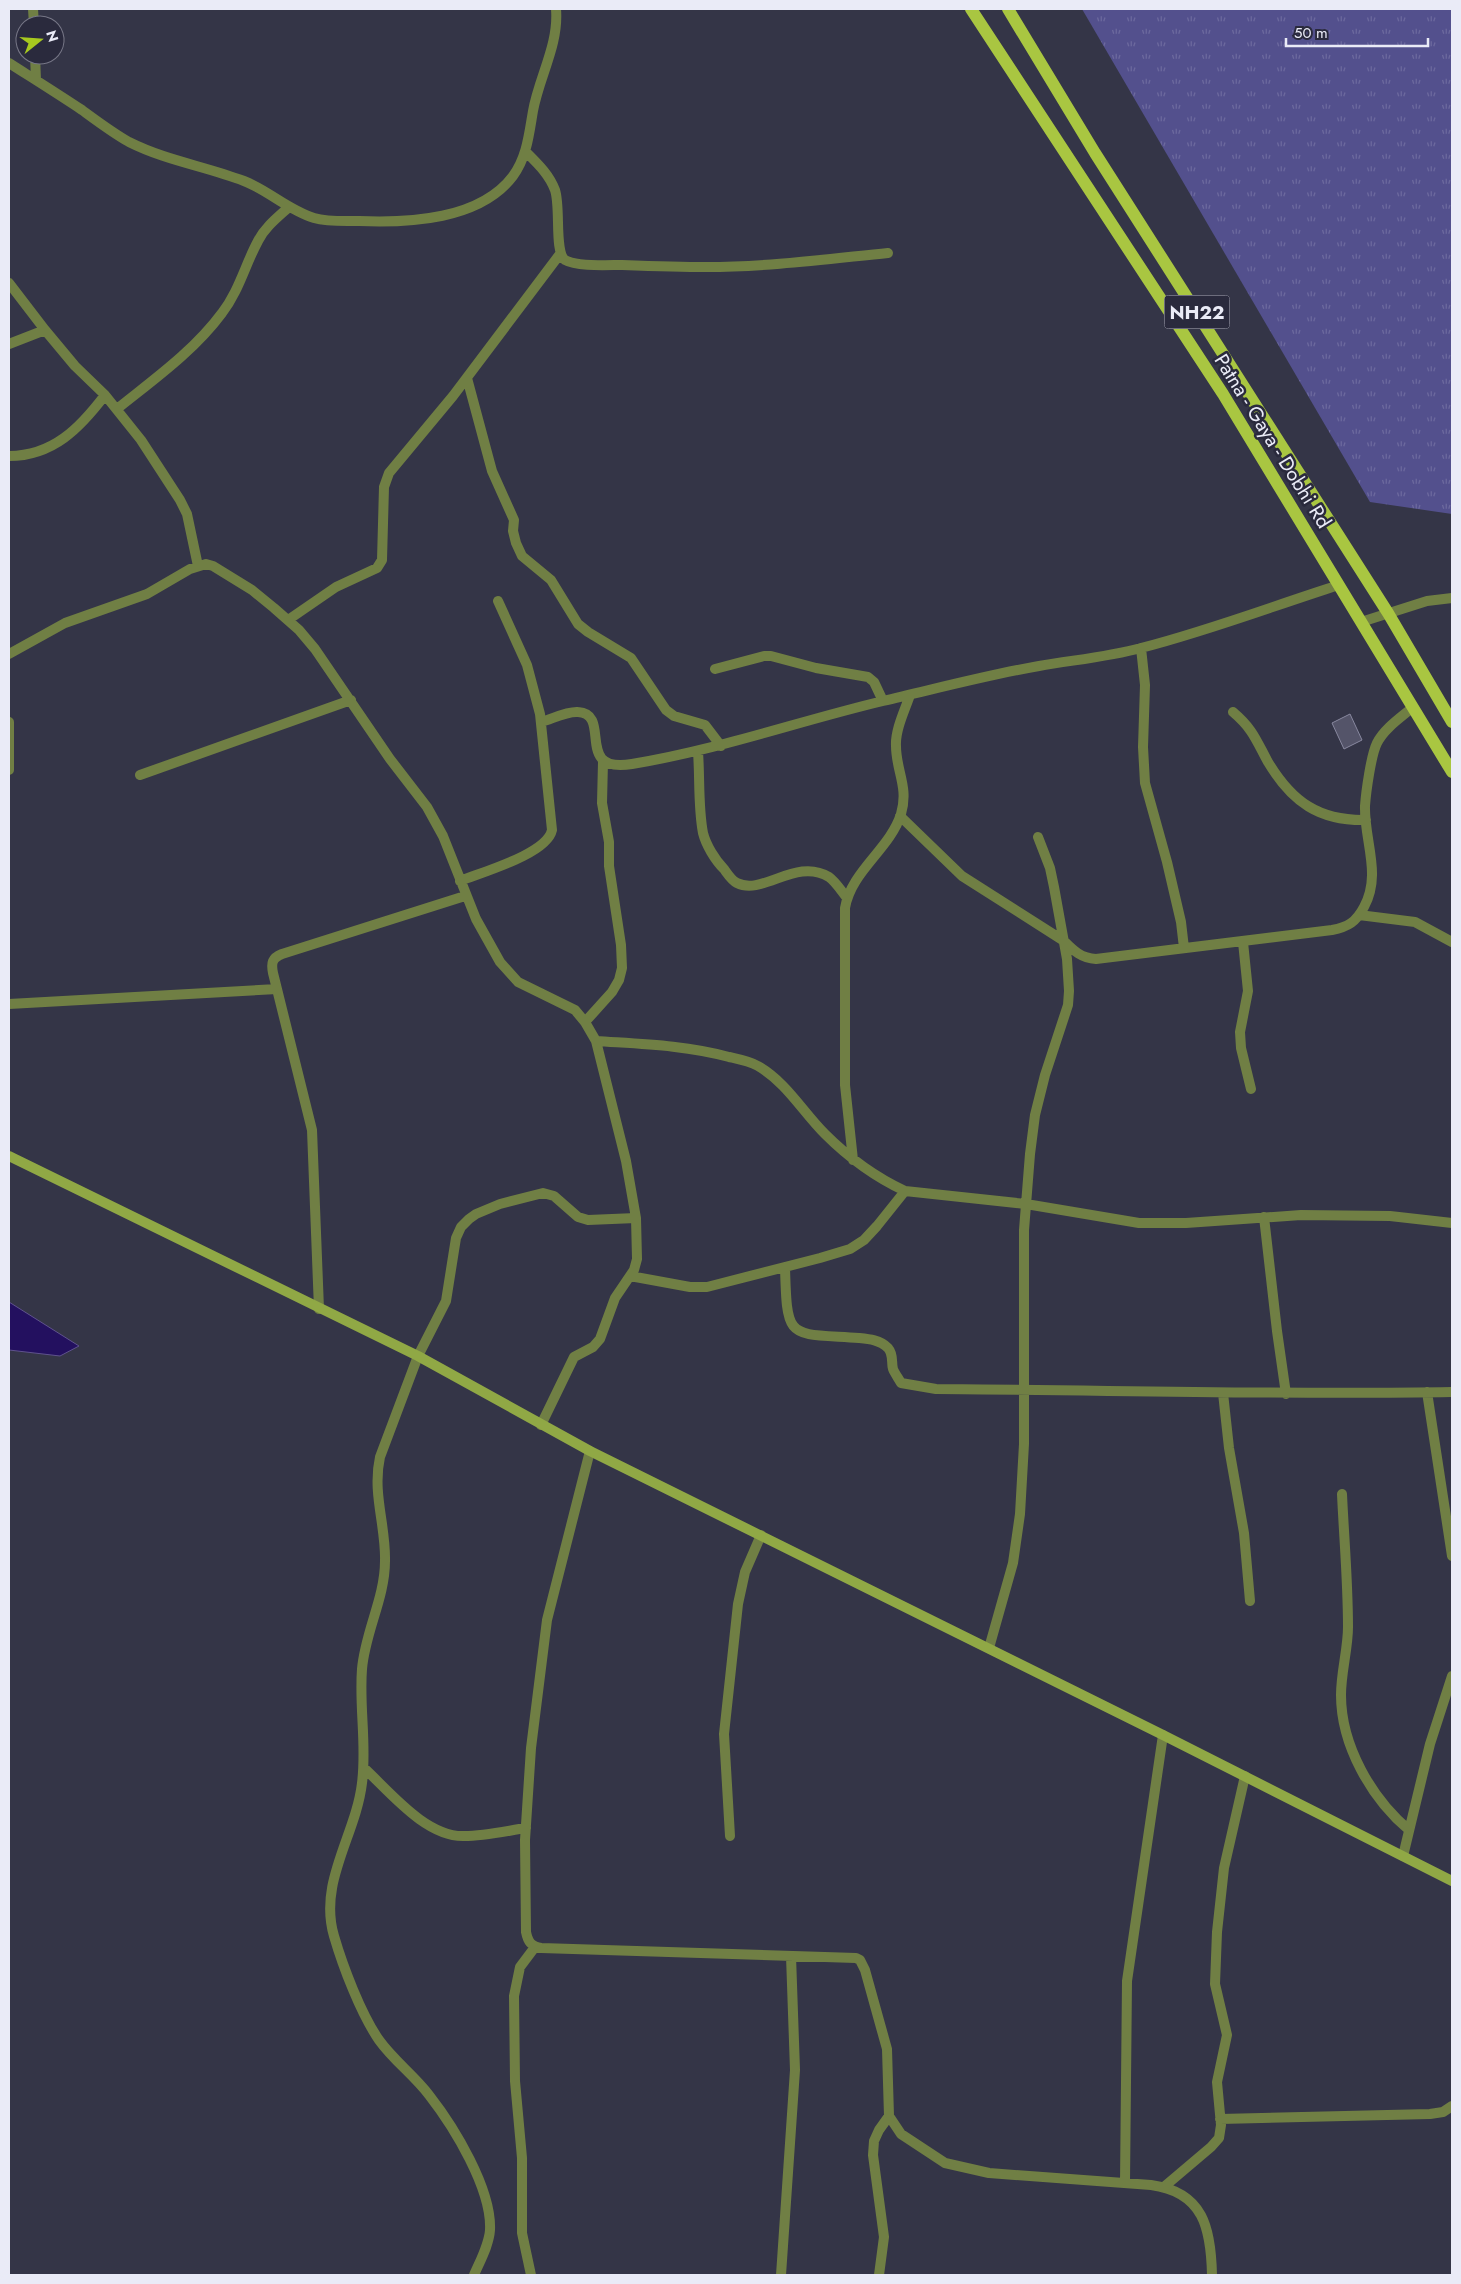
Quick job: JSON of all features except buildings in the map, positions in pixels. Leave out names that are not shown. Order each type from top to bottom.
[{"type":"main road","name":"Patna - Gaya - Dobhi Rd","points":[[971,9],[1223,394],[1452,772]]},
{"type":"main road","name":"Patna - Gaya - Dobhi Rd","points":[[1008,9],[1095,153],[1388,613],[1452,722]]},
{"type":"street","points":[[9,63],[128,141],[168,159],[243,181],[314,218],[329,221],[383,222],[410,220],[454,212],[473,205],[502,188],[521,163],[526,151],[536,99],[556,32],[556,9]]},
{"type":"street","points":[[35,65],[36,80]]},
{"type":"street","points":[[526,151],[550,179],[555,190],[559,206],[558,245],[560,254],[566,260],[590,264],[707,267],[783,263],[888,253]]},
{"type":"street","points":[[117,409],[186,351],[212,326],[235,294],[259,239],[288,206]]},
{"type":"street","points":[[288,620],[336,587],[377,568],[382,560],[384,486],[389,473],[467,378],[560,254]]},
{"type":"street","points":[[9,283],[44,330],[75,366],[105,395],[141,440],[180,500],[191,528],[198,566]]},
{"type":"street","points":[[9,344],[44,330]]},
{"type":"street","points":[[467,378],[492,471],[510,507],[514,520],[516,543],[522,556],[551,580],[578,624],[631,658],[666,710],[674,716],[705,725],[721,746]]},
{"type":"street","points":[[9,456],[31,455],[52,447],[87,418],[105,395]]},
{"type":"street","points":[[9,654],[65,623],[146,594],[198,566],[213,566],[252,590],[288,620],[320,656],[390,759],[427,807],[443,836],[466,896],[486,937],[510,974],[532,990],[575,1010],[585,1022],[596,1041],[616,1115],[636,1218],[637,1259],[630,1276],[615,1298],[600,1339],[592,1347],[574,1357],[541,1425]]},
{"type":"street","points":[[541,722],[576,711],[585,713],[590,718],[595,730],[598,753],[604,762],[610,766],[626,765],[698,752],[883,701],[1040,666],[1141,648],[1339,585]]},
{"type":"street","points":[[1361,622],[1427,601],[1452,598]]},
{"type":"street","points":[[460,881],[526,854],[544,844],[551,836],[552,830],[541,722],[527,665],[498,602]]},
{"type":"street","points":[[1141,648],[1145,685],[1142,739],[1145,783],[1167,862],[1181,922],[1184,948]]},
{"type":"street","points":[[715,669],[764,656],[771,656],[822,669],[868,676],[874,682],[883,701]]},
{"type":"street","points":[[853,1160],[845,1085],[846,952],[844,922],[846,898],[852,885],[900,816],[905,791],[896,744],[910,695]]},
{"type":"street","points":[[140,774],[350,700]]},
{"type":"street","points":[[900,816],[962,876],[1064,941],[1075,953],[1091,958],[1242,942],[1332,930],[1352,924],[1360,915],[1369,898],[1374,879],[1365,805],[1373,752],[1386,730],[1412,708]]},
{"type":"street","points":[[1233,712],[1255,734],[1276,774],[1290,793],[1332,818],[1366,820]]},
{"type":"street","points":[[9,722],[9,770]]},
{"type":"street","points":[[698,752],[703,834],[720,866],[736,883],[754,885],[787,874],[820,873],[831,878],[846,898]]},
{"type":"street","points":[[585,1022],[612,992],[619,980],[622,968],[621,945],[609,866],[609,842],[602,803],[604,762]]},
{"type":"street","points":[[989,1648],[1018,1538],[1024,1444],[1023,1277],[1026,1204],[1035,1115],[1047,1066],[1068,1005],[1069,980],[1064,941],[1050,868],[1038,837]]},
{"type":"street","points":[[319,1309],[312,1130],[272,967],[275,957],[466,896]]},
{"type":"street","points":[[1360,915],[1415,922],[1452,942]]},
{"type":"street","points":[[1242,942],[1248,991],[1240,1032],[1241,1048],[1251,1089]]},
{"type":"street","points":[[9,1004],[277,989]]},
{"type":"street","points":[[596,1041],[711,1052],[756,1065],[776,1079],[823,1132],[853,1160],[889,1184],[905,1192],[1026,1204],[1138,1223],[1186,1223],[1301,1215],[1390,1216],[1452,1224]]},
{"type":"street","points":[[9,1156],[418,1356],[590,1451],[989,1648],[1452,1881]]},
{"type":"street","points":[[630,1276],[690,1287],[707,1287],[839,1253],[864,1240],[905,1192]]},
{"type":"street","points":[[474,2275],[489,2240],[490,2229],[486,2204],[479,2180],[468,2157],[429,2095],[392,2057],[378,2039],[368,2021],[333,1934],[329,1913],[330,1893],[335,1872],[358,1805],[364,1768],[362,1669],[385,1561],[377,1488],[377,1471],[380,1457],[418,1356],[446,1300],[456,1238],[461,1227],[476,1214],[522,1197],[542,1193],[554,1196],[578,1217],[588,1220],[636,1218]]},
{"type":"street","points":[[1264,1217],[1286,1394]]},
{"type":"street","points":[[785,1267],[786,1312],[790,1323],[796,1331],[821,1336],[877,1340],[890,1352],[893,1369],[901,1383],[915,1387],[936,1389],[1286,1394],[1452,1392]]},
{"type":"street","points":[[1428,1392],[1452,1556]]},
{"type":"street","points":[[1223,1393],[1229,1448],[1243,1524],[1250,1601]]},
{"type":"street","points":[[590,1451],[547,1620],[531,1748],[526,1828],[526,1932],[529,1941],[535,1947],[851,1957],[860,1960],[887,2049],[889,2116],[901,2134],[932,2156],[958,2167],[989,2173],[1165,2186],[1176,2191],[1191,2202],[1200,2213],[1210,2238],[1212,2275]]},
{"type":"street","points":[[1342,1494],[1348,1627],[1341,1692],[1344,1722],[1354,1755],[1380,1801],[1409,1830]]},
{"type":"street","points":[[730,1836],[724,1734],[741,1587],[745,1572],[761,1536]]},
{"type":"street","points":[[1403,1856],[1437,1720],[1452,1676]]},
{"type":"street","points":[[1125,2183],[1127,1981],[1163,1735]]},
{"type":"street","points":[[364,1768],[421,1821],[439,1832],[463,1836],[526,1828]]},
{"type":"street","points":[[1165,2186],[1219,2138],[1220,2119],[1217,2082],[1219,2065],[1227,2035],[1226,2020],[1215,1984],[1217,1932],[1224,1868],[1244,1776]]},
{"type":"street","points":[[531,2275],[522,2233],[522,2158],[515,2081],[514,1996],[520,1967],[535,1947]]},
{"type":"street","points":[[781,2275],[795,2070],[791,1956]]},
{"type":"street","points":[[1220,2119],[1430,2114],[1443,2112],[1452,2106]]},
{"type":"street","points":[[879,2275],[884,2237],[873,2155],[876,2136],[889,2116]]},
{"type":"green space","points":[[1082,9],[1452,9],[1452,514],[1370,502]]},
{"type":"shaded area","points":[[9,1302],[79,1346],[60,1356],[9,1350]]}]
